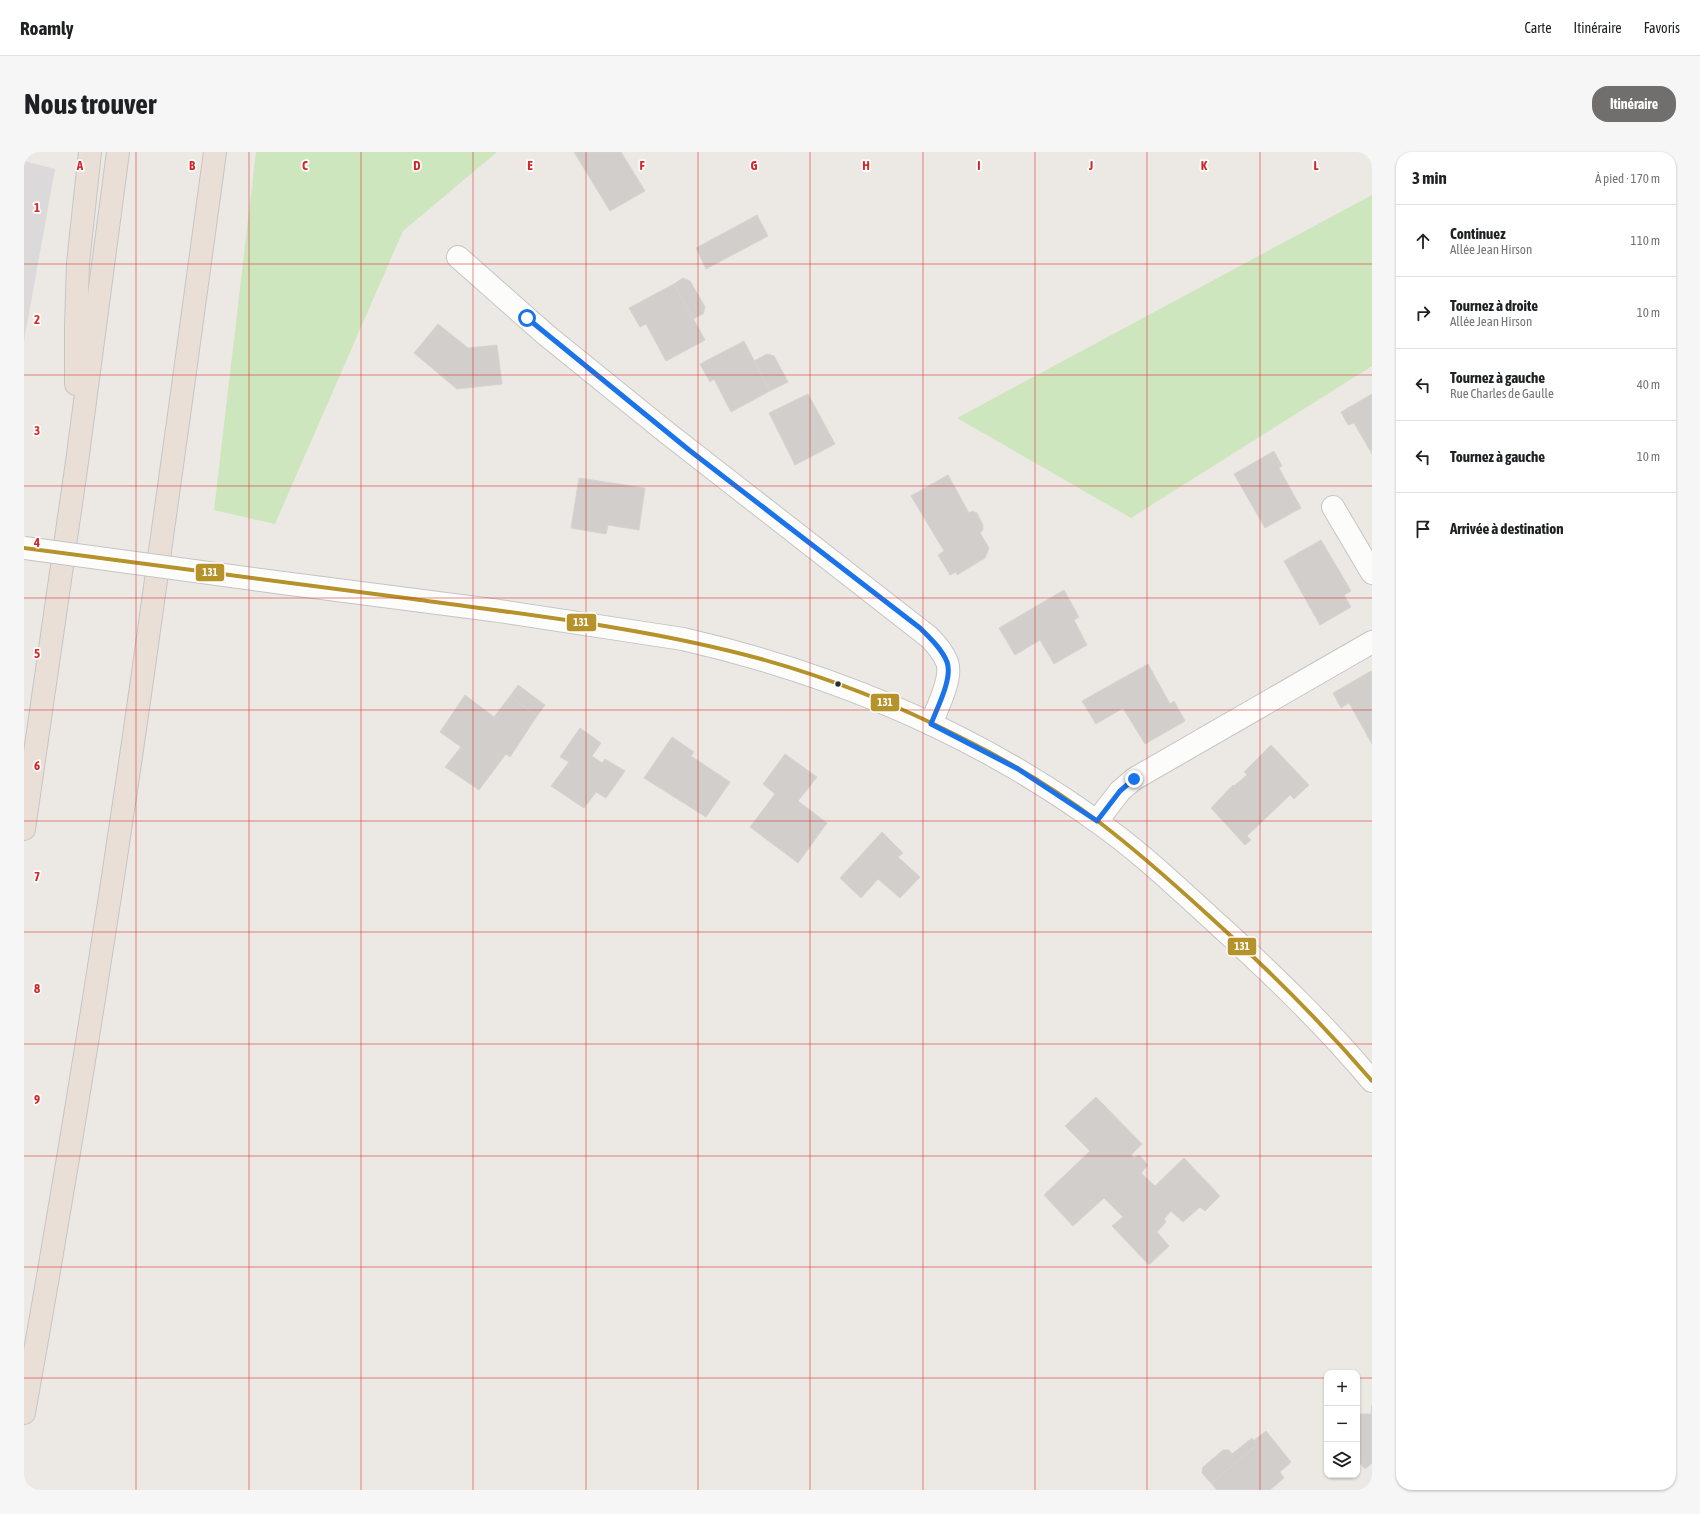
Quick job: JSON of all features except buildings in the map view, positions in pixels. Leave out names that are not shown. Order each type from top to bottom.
[{"type":"highway","points":[[77,462],[76,292],[90,152]]},
{"type":"highway","points":[[24,829],[77,462],[118,152]]},
{"type":"highway","points":[[24,1413],[58,1220],[105,926],[143,674],[214,152]]},
{"type":"street","points":[[458,257],[545,334],[660,427],[920,628],[943,654],[948,663],[949,674],[931,724]]},
{"type":"street","points":[[1334,507],[1372,573]]},
{"type":"street","points":[[24,548],[492,610],[683,639],[805,672],[856,691],[931,724],[1018,769],[1097,821],[1168,878],[1278,980],[1325,1027],[1372,1081]]},
{"type":"street","points":[[1097,821],[1120,791],[1134,779],[1372,642]]},
{"type":"shaded area","points":[[24,161],[55,169],[24,341]]},
{"type":"green space","points":[[256,152],[497,152],[403,231],[275,524],[214,510]]},
{"type":"green space","points":[[1372,195],[1372,366],[1131,518],[957,418]]},
{"type":"transit line","name":"131","points":[[24,548],[588,623],[718,648],[786,666],[837,683],[910,713],[995,755],[1048,787],[1099,822],[1168,879],[1230,935],[1293,995],[1372,1081]]},
{"type":"route","points":[[527,318],[689,450],[920,628],[936,644],[948,663],[949,674],[931,724],[1018,769],[1097,821],[1126,784],[1134,779]]}]
